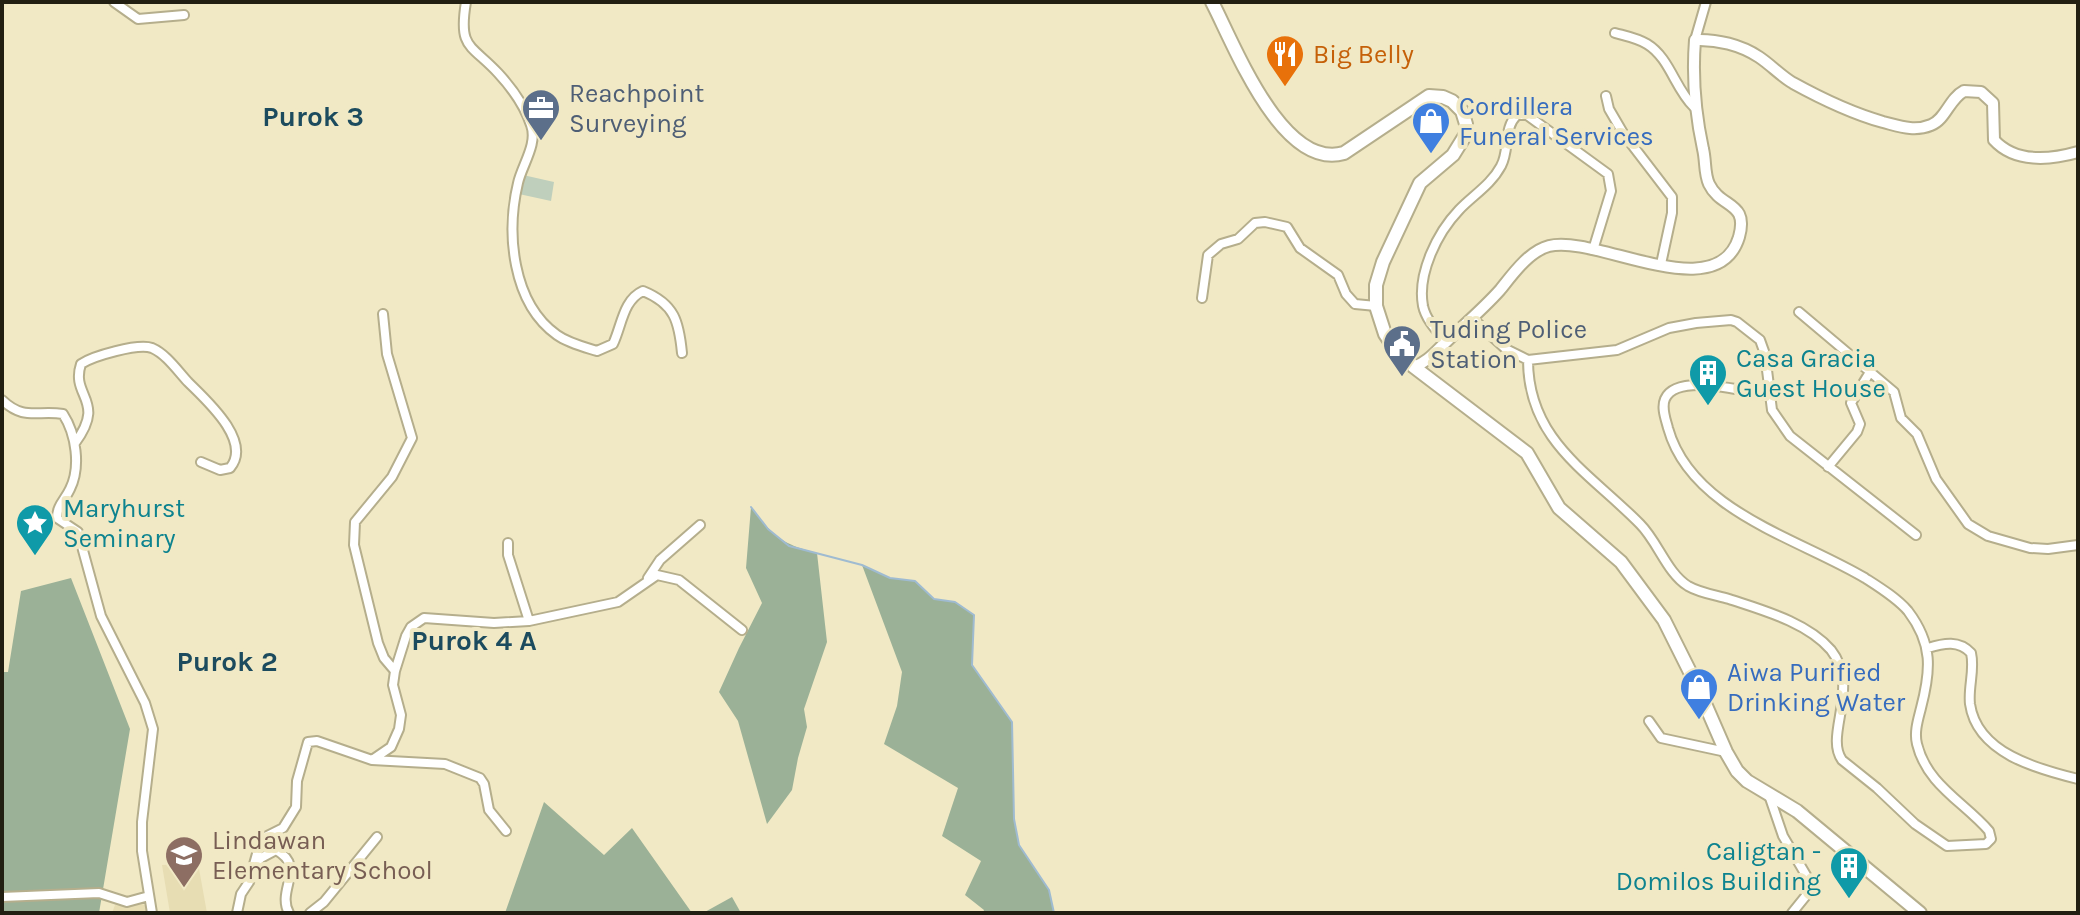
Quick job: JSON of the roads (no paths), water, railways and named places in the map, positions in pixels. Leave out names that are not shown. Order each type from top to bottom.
[{"type":"main road","points":[[1212,2],[1272,114],[1283,129],[1304,145],[1328,155],[1344,153],[1429,96],[1452,101],[1462,111],[1466,134],[1453,155],[1420,183],[1380,270],[1376,306],[1385,334],[1414,367],[1527,453],[1559,508],[1621,562],[1664,620],[1737,771],[1747,781],[1797,811],[1920,913]]},
{"type":"street","points":[[114,2],[138,19],[184,15]]},
{"type":"street","points":[[466,2],[463,19],[468,45],[501,75],[532,128],[514,213],[514,259],[522,289],[559,337],[597,351],[613,344],[633,296],[643,291],[657,296],[670,309],[679,325],[682,353]]},
{"type":"street","points":[[1414,367],[1428,361],[1538,250],[1550,245],[1698,268],[1716,266],[1736,244],[1742,224],[1738,210],[1717,195],[1708,182],[1694,107],[1695,40],[1706,2]]},
{"type":"street","points":[[1615,33],[1645,42],[1655,50],[1669,68],[1683,96],[1694,107]]},
{"type":"street","points":[[1695,40],[1729,43],[1750,52],[1795,84],[1833,103],[1864,117],[1909,128],[1918,129],[1935,123],[1953,99],[1964,91],[1981,92],[1993,103],[1994,140],[2013,154],[2025,158],[2078,152]]},
{"type":"street","points":[[1606,96],[1609,109],[1623,133],[1672,197],[1672,213],[1661,264]]},
{"type":"street","points":[[1446,342],[1429,320],[1423,305],[1423,290],[1431,256],[1459,209],[1475,197],[1502,165],[1508,131],[1517,115],[1527,115],[1608,174],[1611,191],[1593,250]]},
{"type":"street","points":[[1202,298],[1205,264],[1213,249],[1238,239],[1255,223],[1265,222],[1287,227],[1300,248],[1338,275],[1346,294],[1355,304],[1376,306]]},
{"type":"street","points":[[1799,312],[1897,395],[1901,418],[1917,434],[1936,479],[1968,524],[1988,536],[2030,548],[2078,545]]},
{"type":"street","points":[[383,314],[387,354],[412,438],[392,477],[355,522],[354,545],[378,643],[384,658],[395,671]]},
{"type":"street","points":[[1473,319],[1506,349],[1528,360],[1617,350],[1669,328],[1731,320],[1760,340],[1765,354],[1772,410],[1790,436],[1916,535]]},
{"type":"street","points":[[75,443],[86,427],[90,414],[81,385],[81,364],[139,346],[163,355],[222,417],[230,430],[236,454],[230,468],[220,470],[201,462]]},
{"type":"street","points":[[1528,360],[1532,397],[1550,435],[1581,471],[1642,526],[1685,584],[1779,617],[1808,631],[1829,648],[1842,667],[1842,712],[1837,741],[1842,760],[1915,824],[1947,846],[1986,844],[1991,839],[1989,831],[1935,780],[1917,745],[1915,730],[1927,683],[1928,648],[1905,608],[1879,587],[1735,510],[1680,460],[1663,407],[1667,395],[1690,384],[1768,395]]},
{"type":"street","points":[[1425,376],[1428,361]]},
{"type":"street","points":[[1828,467],[1857,432],[1860,424],[1851,403],[1870,372]]},
{"type":"street","points":[[2,400],[19,412],[35,416],[63,414],[75,443],[73,479],[57,510],[57,518],[78,532],[101,616],[145,703],[153,729],[142,822],[142,851],[152,913]]},
{"type":"street","points":[[645,582],[660,560],[700,525]]},
{"type":"street","points":[[508,543],[508,555],[529,621]]},
{"type":"street","points":[[372,760],[391,747],[399,729],[401,715],[393,685],[395,671],[406,636],[411,627],[424,618],[494,623],[529,621],[618,602],[657,575],[679,580],[742,630]]},
{"type":"street","points":[[1928,648],[1955,644],[1971,653],[1971,709],[1974,720],[1985,736],[2012,757],[2078,779]]},
{"type":"street","points":[[1649,721],[1661,738],[1726,752]]},
{"type":"street","points":[[237,913],[260,843],[283,828],[296,807],[297,781],[305,746],[313,740],[372,760],[445,764],[480,778],[489,810],[506,831]]},
{"type":"street","points":[[1769,795],[1783,836],[1813,887],[1792,913]]},
{"type":"street","points":[[310,913],[324,902],[377,837]]},
{"type":"street","points":[[253,867],[261,858],[276,850],[286,856],[291,867],[285,899],[289,913]]},
{"type":"street","points":[[2,897],[99,893],[127,902],[149,896]]},
{"type":"waterway","points":[[751,507],[768,529],[789,546],[862,565],[890,578],[915,581],[934,599],[955,602],[974,615],[972,665],[1012,722],[1014,819],[1019,845],[1049,890],[1054,913]]},
{"type":"place","name":"Big Belly","points":[[1285,88]]},
{"type":"place","name":"Reachpoint Surveying","points":[[541,142]]},
{"type":"place","name":"Cordillera Funeral Services","points":[[1431,155]]},
{"type":"place","name":"Tuding Police Station","points":[[1402,378]]},
{"type":"place","name":"Casa Gracia Guest House","points":[[1708,407]]},
{"type":"place","name":"Maryhurst Seminary","points":[[35,557]]},
{"type":"place","name":"Aiwa Purified Drinking Water","points":[[1699,721]]},
{"type":"place","name":"Lindawan Elementary School","points":[[184,889]]},
{"type":"place","name":"Caligtan - Domilos Building","points":[[1849,900]]},
{"type":"district","name":"Purok 3","points":[[313,116]]},
{"type":"district","name":"Purok 4 A","points":[[474,640]]},
{"type":"district","name":"Purok 2","points":[[227,661]]}]
